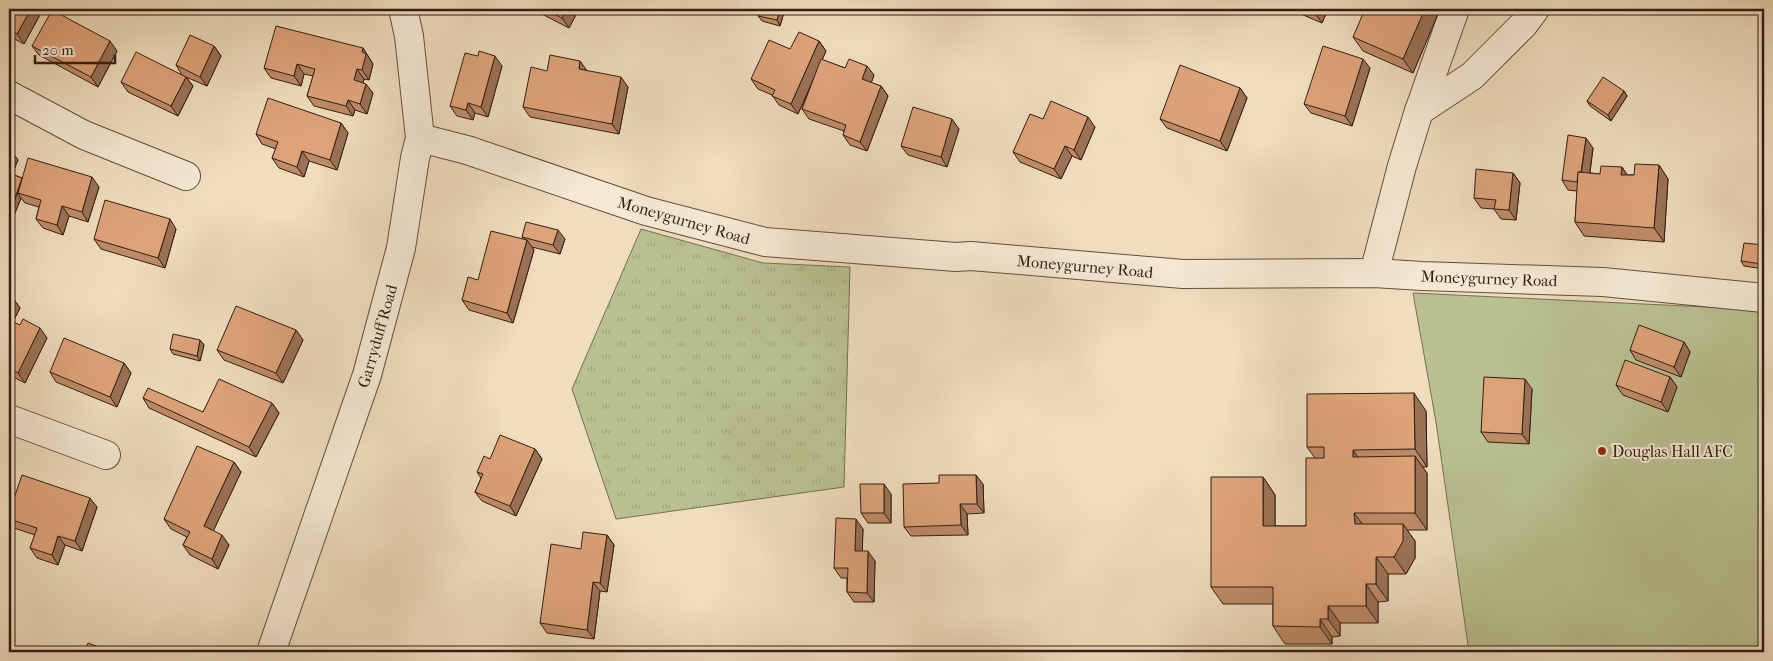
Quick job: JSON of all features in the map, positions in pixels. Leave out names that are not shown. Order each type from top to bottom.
[{"type":"street","name":"Garryduff Road","points":[[271,652],[367,375],[401,248],[415,158],[420,138],[409,36],[404,9]]},
{"type":"street","points":[[1374,273],[1402,166],[1455,9]]},
{"type":"street","points":[[1419,111],[1472,76],[1524,24],[1535,9]]},
{"type":"street","points":[[9,95],[84,135],[186,176]]},
{"type":"street","name":"Moneygurney Road","points":[[420,138],[467,150],[646,212],[765,242],[956,257],[971,256],[1183,274],[1374,273],[1603,282],[1764,298]]},
{"type":"street","points":[[9,418],[106,455]]},
{"type":"green space","points":[[641,229],[763,263],[850,267],[844,487],[616,519],[572,389]]},
{"type":"green space","name":"Douglas Hall AFC","points":[[1413,293],[1748,309],[1764,314],[1764,652],[1469,652],[1436,422]]},
{"type":"building","points":[[9,9],[31,9],[17,34],[9,29]]},
{"type":"building","points":[[544,9],[567,9],[562,18]]},
{"type":"building","points":[[760,9],[780,9],[777,20],[758,16]]},
{"type":"building","points":[[1365,9],[1425,9],[1403,59],[1353,37]]},
{"type":"building","points":[[52,10],[110,41],[91,77],[32,46]]},
{"type":"building","points":[[276,26],[363,48],[362,52],[366,54],[362,70],[357,69],[354,80],[366,84],[360,104],[348,100],[346,106],[307,96],[315,69],[297,64],[294,76],[264,68]]},
{"type":"building","points":[[799,32],[819,41],[791,104],[772,96],[775,90],[751,79],[769,40],[790,49]]},
{"type":"building","points":[[190,35],[214,46],[200,77],[176,65]]},
{"type":"building","points":[[1323,46],[1363,59],[1345,116],[1304,104]]},
{"type":"building","points":[[479,51],[495,56],[481,107],[468,103],[466,110],[450,106],[465,53],[478,56]]},
{"type":"building","points":[[136,52],[186,77],[171,106],[121,82]]},
{"type":"building","points":[[550,55],[580,61],[579,69],[621,77],[612,124],[523,107],[531,67],[547,71]]},
{"type":"building","points":[[821,59],[845,68],[849,59],[867,66],[862,79],[881,86],[860,142],[843,135],[846,125],[802,109]]},
{"type":"building","points":[[1180,65],[1240,88],[1220,141],[1160,119]]},
{"type":"building","points":[[1603,77],[1624,91],[1608,115],[1587,101]]},
{"type":"building","points":[[268,98],[341,123],[330,160],[302,151],[297,167],[272,158],[278,142],[256,134]]},
{"type":"building","points":[[1051,101],[1088,117],[1074,150],[1065,146],[1054,169],[1013,152],[1030,114],[1043,119]]},
{"type":"building","points":[[913,107],[952,119],[941,157],[901,146]]},
{"type":"building","points":[[1568,135],[1586,138],[1581,172],[1578,172],[1577,182],[1562,180]]},
{"type":"building","points":[[28,158],[92,177],[82,212],[62,206],[57,225],[36,219],[41,200],[18,193]]},
{"type":"building","points":[[1635,164],[1659,165],[1654,228],[1575,222],[1578,172],[1600,174],[1601,166],[1622,167],[1621,175],[1634,175]]},
{"type":"building","points":[[1476,169],[1513,173],[1509,210],[1494,209],[1496,200],[1474,198]]},
{"type":"building","points":[[11,174],[22,178],[9,215],[9,181]]},
{"type":"building","points":[[105,200],[170,219],[158,258],[94,239]]},
{"type":"building","points":[[526,222],[558,230],[553,245],[522,237]]},
{"type":"building","points":[[491,231],[527,240],[507,313],[462,300],[468,277],[478,280]]},
{"type":"building","points":[[1744,243],[1764,245],[1762,264],[1741,261]]},
{"type":"building","points":[[9,297],[13,298],[9,306]]},
{"type":"building","points":[[236,306],[296,330],[276,373],[217,350]]},
{"type":"building","points":[[23,319],[40,328],[18,373],[9,368],[9,320],[20,325]]},
{"type":"building","points":[[1639,325],[1684,342],[1674,367],[1630,350]]},
{"type":"building","points":[[173,334],[200,340],[197,356],[170,349]]},
{"type":"building","points":[[64,338],[124,363],[110,397],[50,372]]},
{"type":"building","points":[[1625,360],[1670,377],[1661,402],[1616,385]]},
{"type":"building","points":[[1484,377],[1525,379],[1522,434],[1481,432]]},
{"type":"building","points":[[219,379],[272,403],[249,447],[143,398],[148,388],[203,412]]},
{"type":"building","points":[[1414,393],[1415,449],[1353,450],[1353,457],[1415,456],[1415,513],[1354,513],[1355,524],[1403,524],[1403,541],[1394,557],[1376,557],[1376,584],[1366,584],[1366,606],[1328,606],[1328,619],[1320,619],[1320,627],[1273,626],[1273,587],[1211,587],[1211,477],[1263,477],[1263,526],[1306,526],[1306,458],[1324,458],[1324,447],[1307,447],[1307,394]]},
{"type":"building","points":[[500,435],[535,449],[510,506],[475,492],[483,474],[477,472],[484,456],[490,459]]},
{"type":"building","points":[[197,446],[234,462],[204,526],[222,535],[212,559],[183,545],[190,532],[164,519]]},
{"type":"building","points":[[22,475],[90,498],[75,541],[58,536],[52,555],[30,548],[37,528],[9,519],[9,513]]},
{"type":"building","points":[[939,475],[976,475],[977,504],[960,504],[961,525],[904,527],[903,484],[939,483]]},
{"type":"building","points":[[860,484],[884,484],[884,513],[861,513]]},
{"type":"building","points":[[836,518],[856,519],[855,551],[868,551],[867,593],[847,592],[848,568],[834,568]]},
{"type":"building","points":[[583,532],[607,535],[600,583],[593,582],[587,630],[540,623],[551,544],[581,549]]},
{"type":"building","points":[[88,643],[112,652],[84,652]]},
{"type":"place","name":"Douglas Hall AFC","points":[[1602,451]]}]
